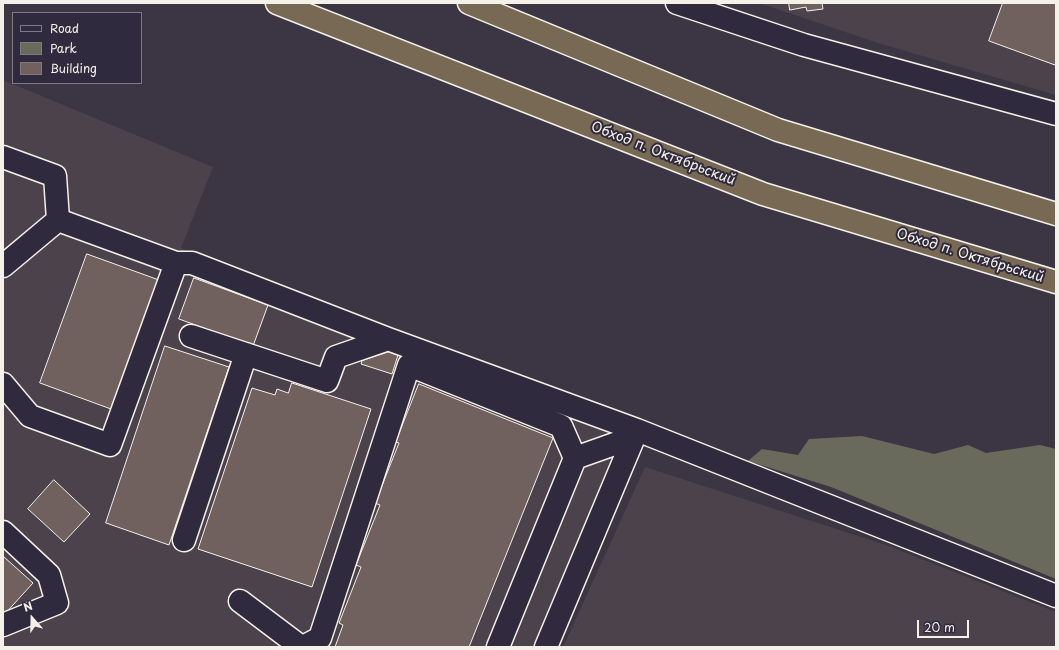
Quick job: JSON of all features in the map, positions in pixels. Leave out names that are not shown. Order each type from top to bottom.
[{"type":"highway","name":"Обход п. Октябрьский","points":[[278,3],[763,194],[1056,282]]},
{"type":"highway","points":[[469,3],[778,130],[1056,214]]},
{"type":"lane","points":[[677,3],[804,46],[1056,114]]},
{"type":"lane","points":[[3,157],[55,176],[58,220]]},
{"type":"lane","points":[[58,220],[176,263],[192,263],[1056,596]]},
{"type":"lane","points":[[3,266],[58,220]]},
{"type":"lane","points":[[3,384],[30,416],[110,445],[176,263]]},
{"type":"lane","points":[[191,336],[327,381],[336,357],[388,339]]},
{"type":"lane","points":[[184,540],[246,354]]},
{"type":"lane","points":[[240,601],[302,647],[320,638],[409,365],[561,426],[575,458],[498,647]]},
{"type":"lane","points":[[575,458],[635,434]]},
{"type":"lane","points":[[546,647],[635,434]]},
{"type":"lane","points":[[3,532],[49,575],[57,603],[3,625]]},
{"type":"shaded area","points":[[759,3],[1056,3],[1056,95],[878,43]]},
{"type":"shaded area","points":[[3,80],[213,167],[181,248],[394,348],[613,435],[616,455],[533,647],[3,647]]},
{"type":"shaded area","points":[[645,467],[886,545],[1056,612],[1056,647],[563,647]]},
{"type":"green space","points":[[862,436],[934,454],[968,445],[986,453],[1040,445],[1056,449],[1056,579],[831,487],[748,461],[762,449],[798,455],[809,439]]},
{"type":"building","points":[[789,3],[822,3],[823,9],[807,11],[806,7],[790,10]]},
{"type":"building","points":[[1003,3],[1056,3],[1055,65],[989,41]]},
{"type":"building","points":[[87,254],[159,280],[111,409],[40,383]]},
{"type":"building","points":[[194,278],[268,305],[253,346],[179,319]]},
{"type":"building","points":[[165,346],[229,367],[169,545],[106,523]]},
{"type":"building","points":[[395,350],[399,352],[392,374],[361,364],[362,361]]},
{"type":"building","points":[[292,383],[371,409],[312,587],[198,549],[252,388],[275,395],[277,389],[288,393]]},
{"type":"building","points":[[419,384],[553,438],[469,647],[335,647],[343,625],[339,623],[361,567],[356,565],[380,505],[375,503],[399,443],[396,442]]},
{"type":"building","points":[[54,480],[90,514],[64,542],[28,509]]},
{"type":"building","points":[[3,556],[33,583],[3,616]]}]
